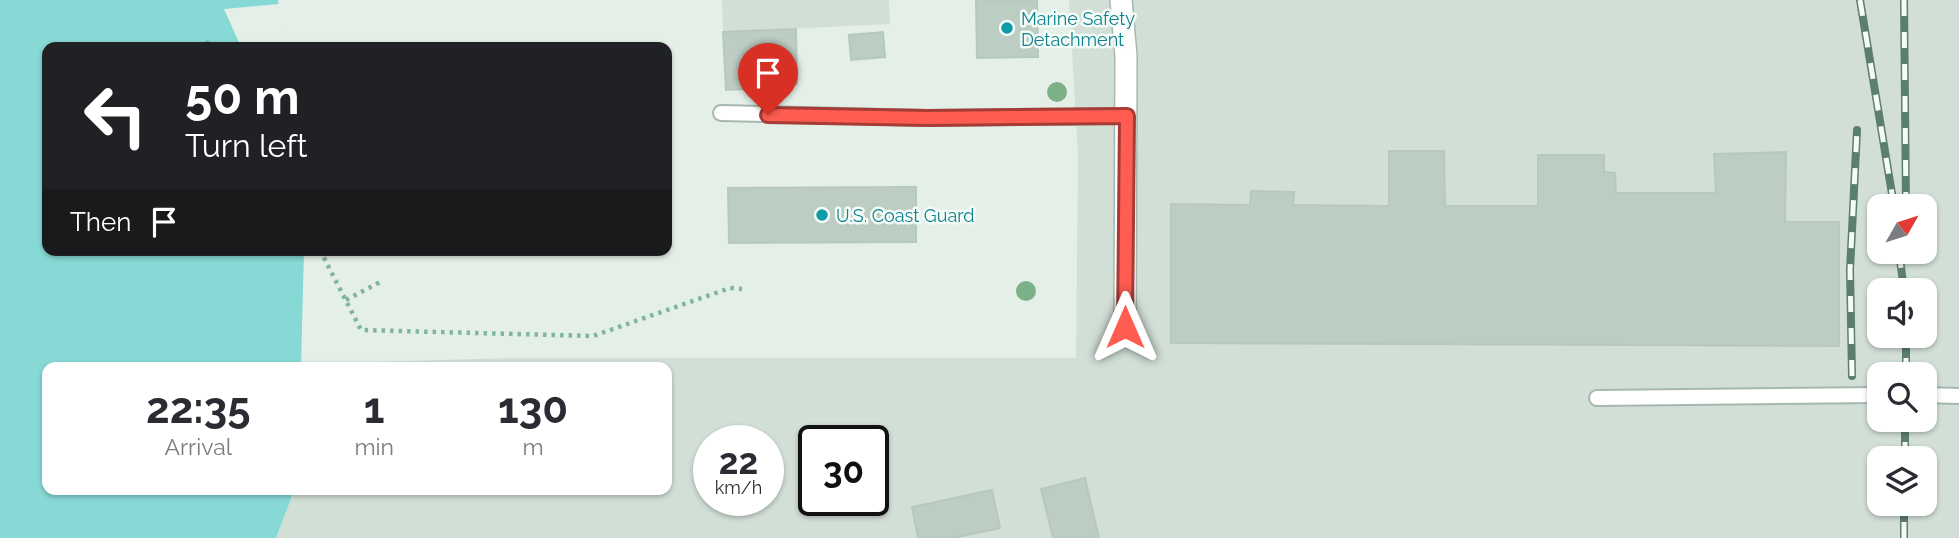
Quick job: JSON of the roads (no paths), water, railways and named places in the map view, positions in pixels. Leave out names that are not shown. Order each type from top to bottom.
[{"type":"street","points":[[1121,0],[1126,56],[1127,116],[1125,327]]},
{"type":"lane","points":[[721,113],[928,118],[1127,116]]},
{"type":"lane","points":[[1597,398],[1867,395]]},
{"type":"lane","points":[[1937,396],[1959,396]]},
{"type":"water","points":[[0,0],[278,0],[285,42],[42,42],[42,256],[304,256],[301,362],[42,362],[42,495],[291,495],[276,538],[0,538]]},
{"type":"railway","points":[[1860,0],[1892,194]]},
{"type":"railway","points":[[1904,0],[1906,194]]},
{"type":"railway","points":[[1852,376],[1850,270],[1857,130]]},
{"type":"railway","points":[[1901,264],[1902,278]]},
{"type":"railway","points":[[1906,348],[1906,362]]},
{"type":"railway","points":[[1905,432],[1905,446]]},
{"type":"railway","points":[[1904,516],[1904,538]]},
{"type":"place","name":"Marine Safety Detachment","points":[[1007,28]]},
{"type":"place","name":"U.S. Coast Guard","points":[[822,215]]}]
